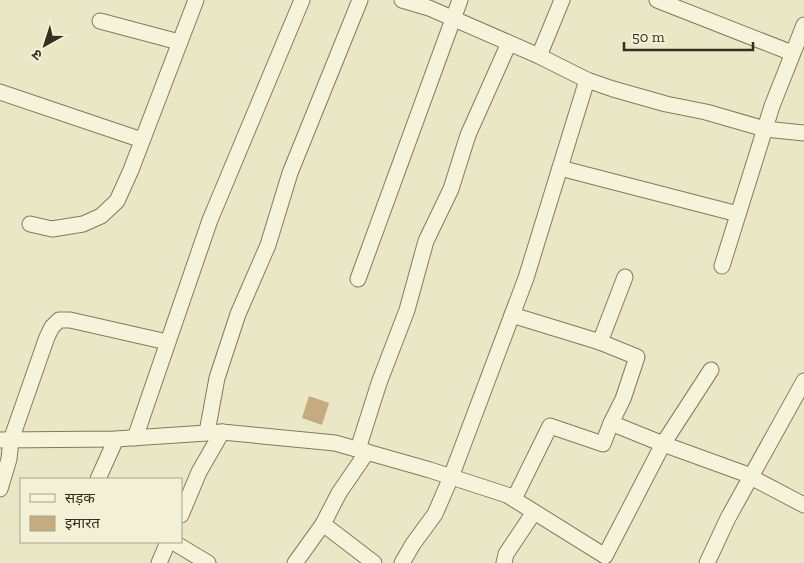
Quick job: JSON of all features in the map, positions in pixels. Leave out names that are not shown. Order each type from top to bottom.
[{"type":"street","points":[[30,224],[52,229],[83,224],[101,216],[117,201],[196,0]]},
{"type":"street","points":[[135,438],[210,220],[302,0]]},
{"type":"street","points":[[182,513],[214,432],[217,378],[238,314],[268,245],[290,173],[360,0]]},
{"type":"street","points":[[402,0],[429,8],[613,90],[706,112],[765,129],[804,133]]},
{"type":"street","points":[[358,279],[460,0]]},
{"type":"street","points":[[539,56],[562,0]]},
{"type":"street","points":[[656,0],[792,53]]},
{"type":"street","points":[[100,21],[180,42]]},
{"type":"street","points":[[722,266],[772,106],[804,25]]},
{"type":"street","points":[[295,563],[323,524],[362,450],[379,383],[406,310],[426,241],[451,189],[468,135],[509,43]]},
{"type":"street","points":[[402,563],[435,514],[451,477],[526,278],[587,80]]},
{"type":"street","points":[[0,92],[142,140]]},
{"type":"street","points":[[560,168],[738,214]]},
{"type":"street","points":[[600,342],[625,277]]},
{"type":"street","points":[[512,315],[600,342],[637,357],[623,399],[602,444],[550,426],[514,499]]},
{"type":"street","points":[[0,489],[9,459],[6,440],[47,337],[58,320],[70,320],[167,342]]},
{"type":"street","points":[[6,440],[116,439],[214,432],[335,443],[507,495],[604,560],[663,444],[711,370]]},
{"type":"street","points":[[707,563],[728,518],[804,381]]},
{"type":"street","points":[[612,423],[750,477],[804,505]]},
{"type":"street","points":[[98,478],[116,439]]},
{"type":"street","points":[[504,563],[506,554],[534,512]]},
{"type":"street","points":[[323,524],[374,563]]},
{"type":"street","points":[[159,563],[168,543]]},
{"type":"street","points":[[175,543],[208,563]]},
{"type":"building","points":[[309,396],[329,403],[322,425],[302,418]]}]
